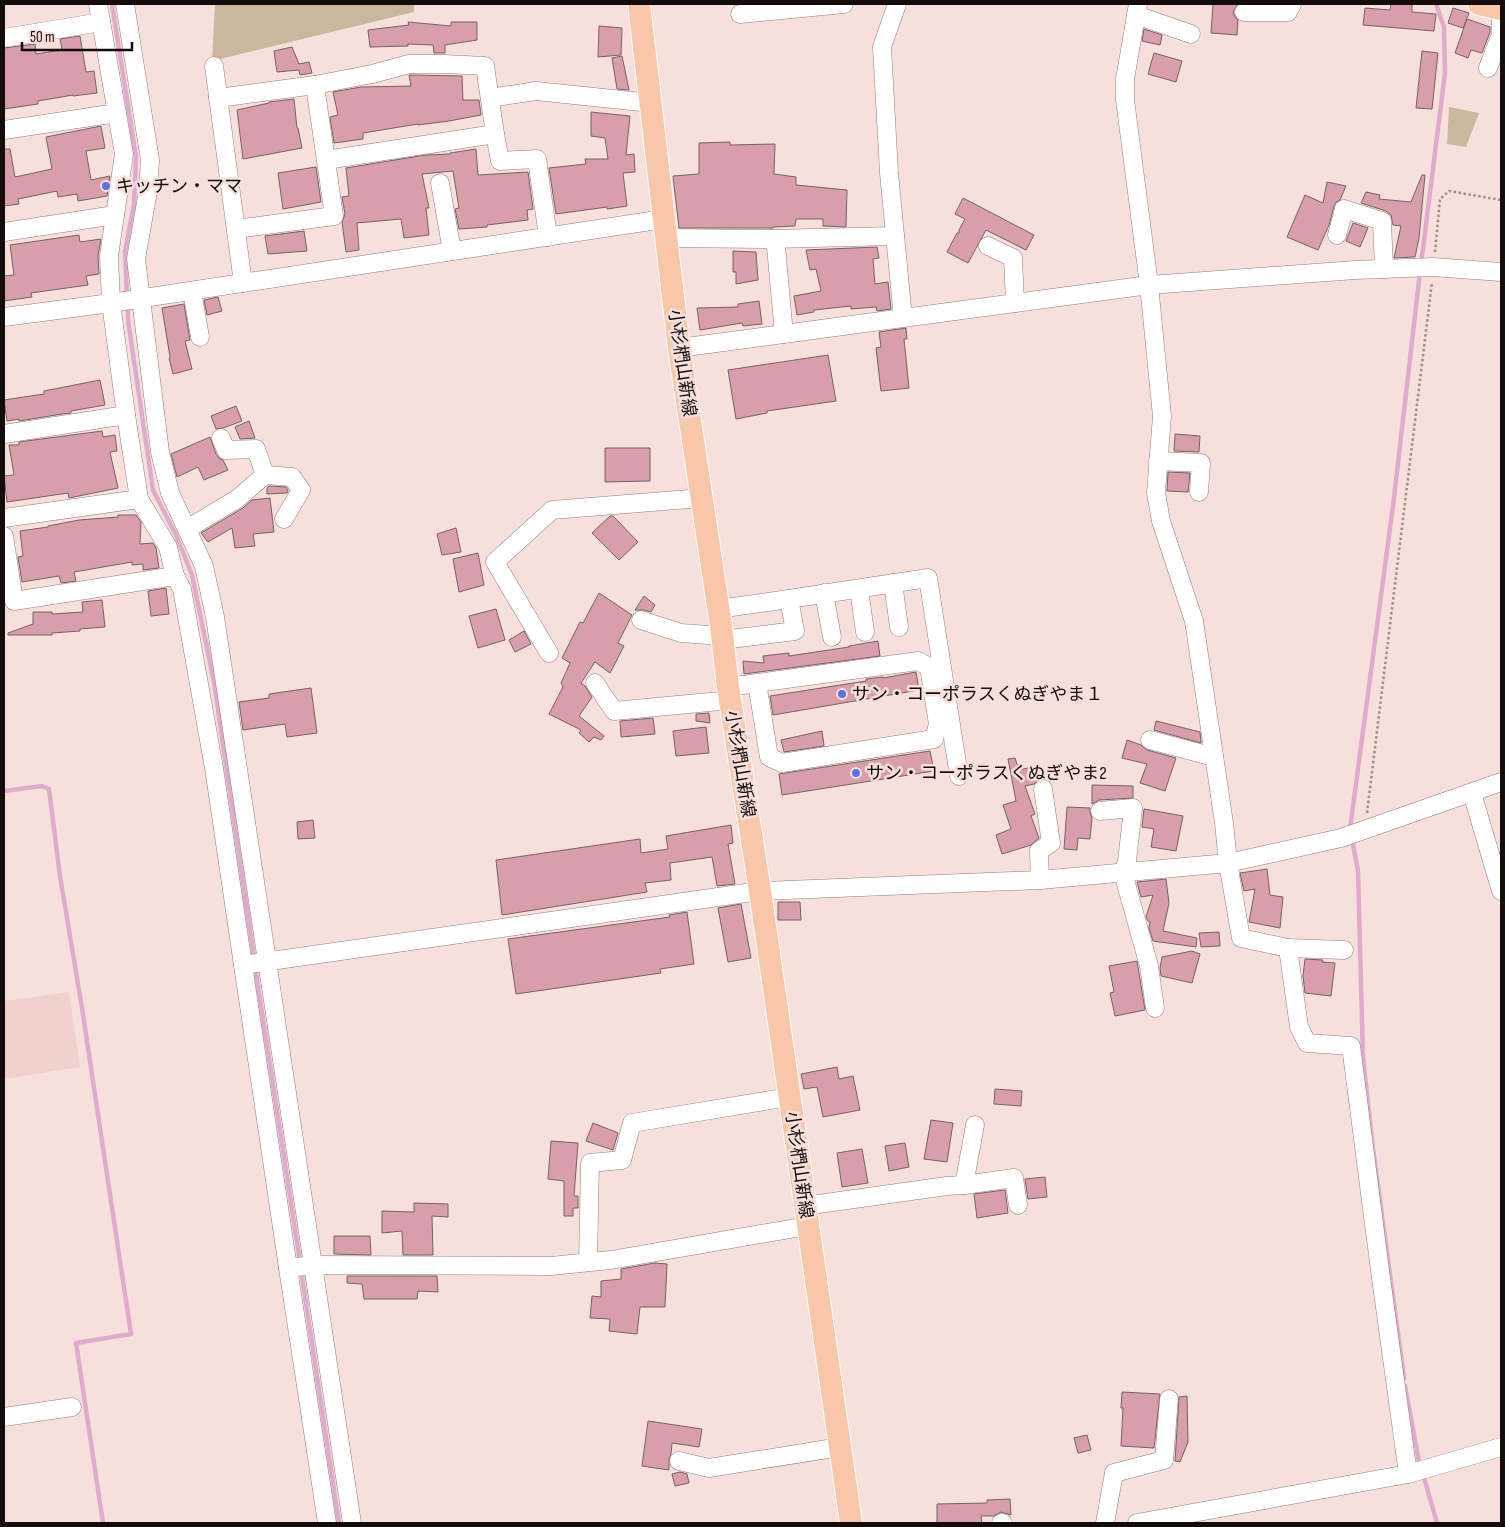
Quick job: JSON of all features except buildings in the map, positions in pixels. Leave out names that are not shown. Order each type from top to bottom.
[{"type":"main road","name":"小杉椚山新線","points":[[639,4],[679,348],[851,1523]]},
{"type":"main road","points":[[1479,4],[1501,9]]},
{"type":"street","points":[[98,4],[124,154],[109,256],[111,303],[126,415],[139,499],[168,547],[175,576],[182,589],[214,768],[327,1523]]},
{"type":"street","points":[[125,4],[150,160],[148,191],[136,259],[160,452],[170,493],[204,566],[216,617],[352,1523]]},
{"type":"street","points":[[740,14],[844,4]]},
{"type":"street","points":[[897,4],[882,47],[889,173],[903,318]]},
{"type":"street","points":[[1244,12],[1288,12],[1292,4]]},
{"type":"street","points":[[1191,34],[1137,9],[1125,79],[1125,93],[1149,285],[1162,416],[1156,494],[1161,521],[1194,621],[1228,862],[1241,938],[1288,948],[1344,950]]},
{"type":"street","points":[[1488,68],[1501,34],[1501,9]]},
{"type":"street","points":[[4,38],[101,22]]},
{"type":"street","points":[[218,98],[315,85],[372,74],[409,64],[485,66],[500,161],[536,159],[548,237]]},
{"type":"street","points":[[214,66],[243,283]]},
{"type":"street","points":[[236,229],[334,216],[315,85]]},
{"type":"street","points":[[490,98],[536,91],[651,103]]},
{"type":"street","points":[[4,130],[117,114]]},
{"type":"street","points":[[326,160],[495,134]]},
{"type":"street","points":[[440,183],[452,251]]},
{"type":"street","points":[[1337,235],[1344,209],[1382,221],[1384,269]]},
{"type":"street","points":[[4,232],[115,215]]},
{"type":"street","points":[[4,317],[141,299],[548,237],[665,228],[771,239],[895,236]]},
{"type":"street","points":[[771,239],[776,247],[784,334]]},
{"type":"street","points":[[988,246],[1013,258],[1015,303]]},
{"type":"street","points":[[679,348],[1149,285],[1434,267],[1501,272]]},
{"type":"street","points":[[192,291],[200,337]]},
{"type":"street","points":[[4,434],[126,415]]},
{"type":"street","points":[[221,438],[226,450],[256,449],[265,475]]},
{"type":"street","points":[[1158,461],[1201,463],[1199,492]]},
{"type":"street","points":[[187,529],[237,499],[265,475],[292,477],[301,490],[284,519]]},
{"type":"street","points":[[548,652],[495,562],[552,510],[702,498]]},
{"type":"street","points":[[4,518],[139,499]]},
{"type":"street","points":[[4,536],[14,601],[175,576]]},
{"type":"street","points":[[718,609],[928,578],[959,776]]},
{"type":"street","points":[[893,583],[899,627]]},
{"type":"street","points":[[859,588],[865,632]]},
{"type":"street","points":[[824,593],[832,637]]},
{"type":"street","points":[[641,620],[682,633],[722,638],[795,631],[790,599]]},
{"type":"street","points":[[595,683],[614,711],[730,694],[757,683],[918,661],[929,667],[938,724],[934,738],[782,763],[769,757],[757,683]]},
{"type":"street","points":[[1150,740],[1214,757]]},
{"type":"street","points":[[243,965],[760,891],[1040,880],[1228,862],[1341,838],[1501,782]]},
{"type":"street","points":[[1040,880],[1039,851],[1051,843],[1043,789]]},
{"type":"street","points":[[1472,793],[1501,891]]},
{"type":"street","points":[[1100,811],[1133,808],[1127,861],[1123,872],[1149,966],[1154,1008]]},
{"type":"street","points":[[1288,948],[1299,1027],[1307,1043],[1352,1046],[1408,1474]]},
{"type":"street","points":[[588,1262],[590,1163],[622,1160],[632,1123],[789,1098]]},
{"type":"street","points":[[964,1185],[975,1125]]},
{"type":"street","points":[[288,1268],[313,1265],[551,1266],[611,1260],[947,1186],[1014,1178],[1018,1205]]},
{"type":"street","points":[[1105,1523],[1114,1473],[1164,1460],[1169,1399]]},
{"type":"street","points":[[4,1417],[72,1407]]},
{"type":"street","points":[[679,1461],[709,1468],[840,1447]]},
{"type":"street","points":[[1137,1523],[1408,1474],[1501,1448]]},
{"type":"path","points":[[1365,830],[1434,267],[1440,200],[1449,191],[1501,200]]},
{"type":"shaded area","points":[[215,4],[414,4],[414,12],[212,61]]},
{"type":"shaded area","points":[[1449,107],[1479,113],[1466,147],[1447,144]]},
{"type":"shaded area","points":[[69,992],[80,1067],[4,1079],[4,1001]]},
{"type":"waterway","points":[[112,4],[136,157],[134,204],[125,252],[127,296]]},
{"type":"waterway","points":[[1421,264],[1445,73],[1444,27],[1436,4]]},
{"type":"waterway","points":[[1350,829],[1394,498],[1420,272]]},
{"type":"waterway","points":[[128,304],[128,320],[153,490],[176,535],[192,575],[214,682],[254,958]]},
{"type":"waterway","points":[[4,791],[42,786],[49,789],[60,876],[82,1008],[131,1334],[76,1343],[103,1523]]},
{"type":"waterway","points":[[1352,839],[1358,871],[1363,1057],[1372,1141],[1404,1378]]},
{"type":"waterway","points":[[255,966],[300,1262]]},
{"type":"waterway","points":[[301,1270],[339,1523]]},
{"type":"waterway","points":[[1405,1386],[1420,1467]]},
{"type":"waterway","points":[[1423,1474],[1437,1523]]},
{"type":"place","name":"キッチン・ママ","points":[[106,186]]},
{"type":"place","name":"サン・コーポラスくぬぎやま１","points":[[842,694]]},
{"type":"place","name":"サン・コーポラスくぬぎやま2","points":[[856,773]]}]
